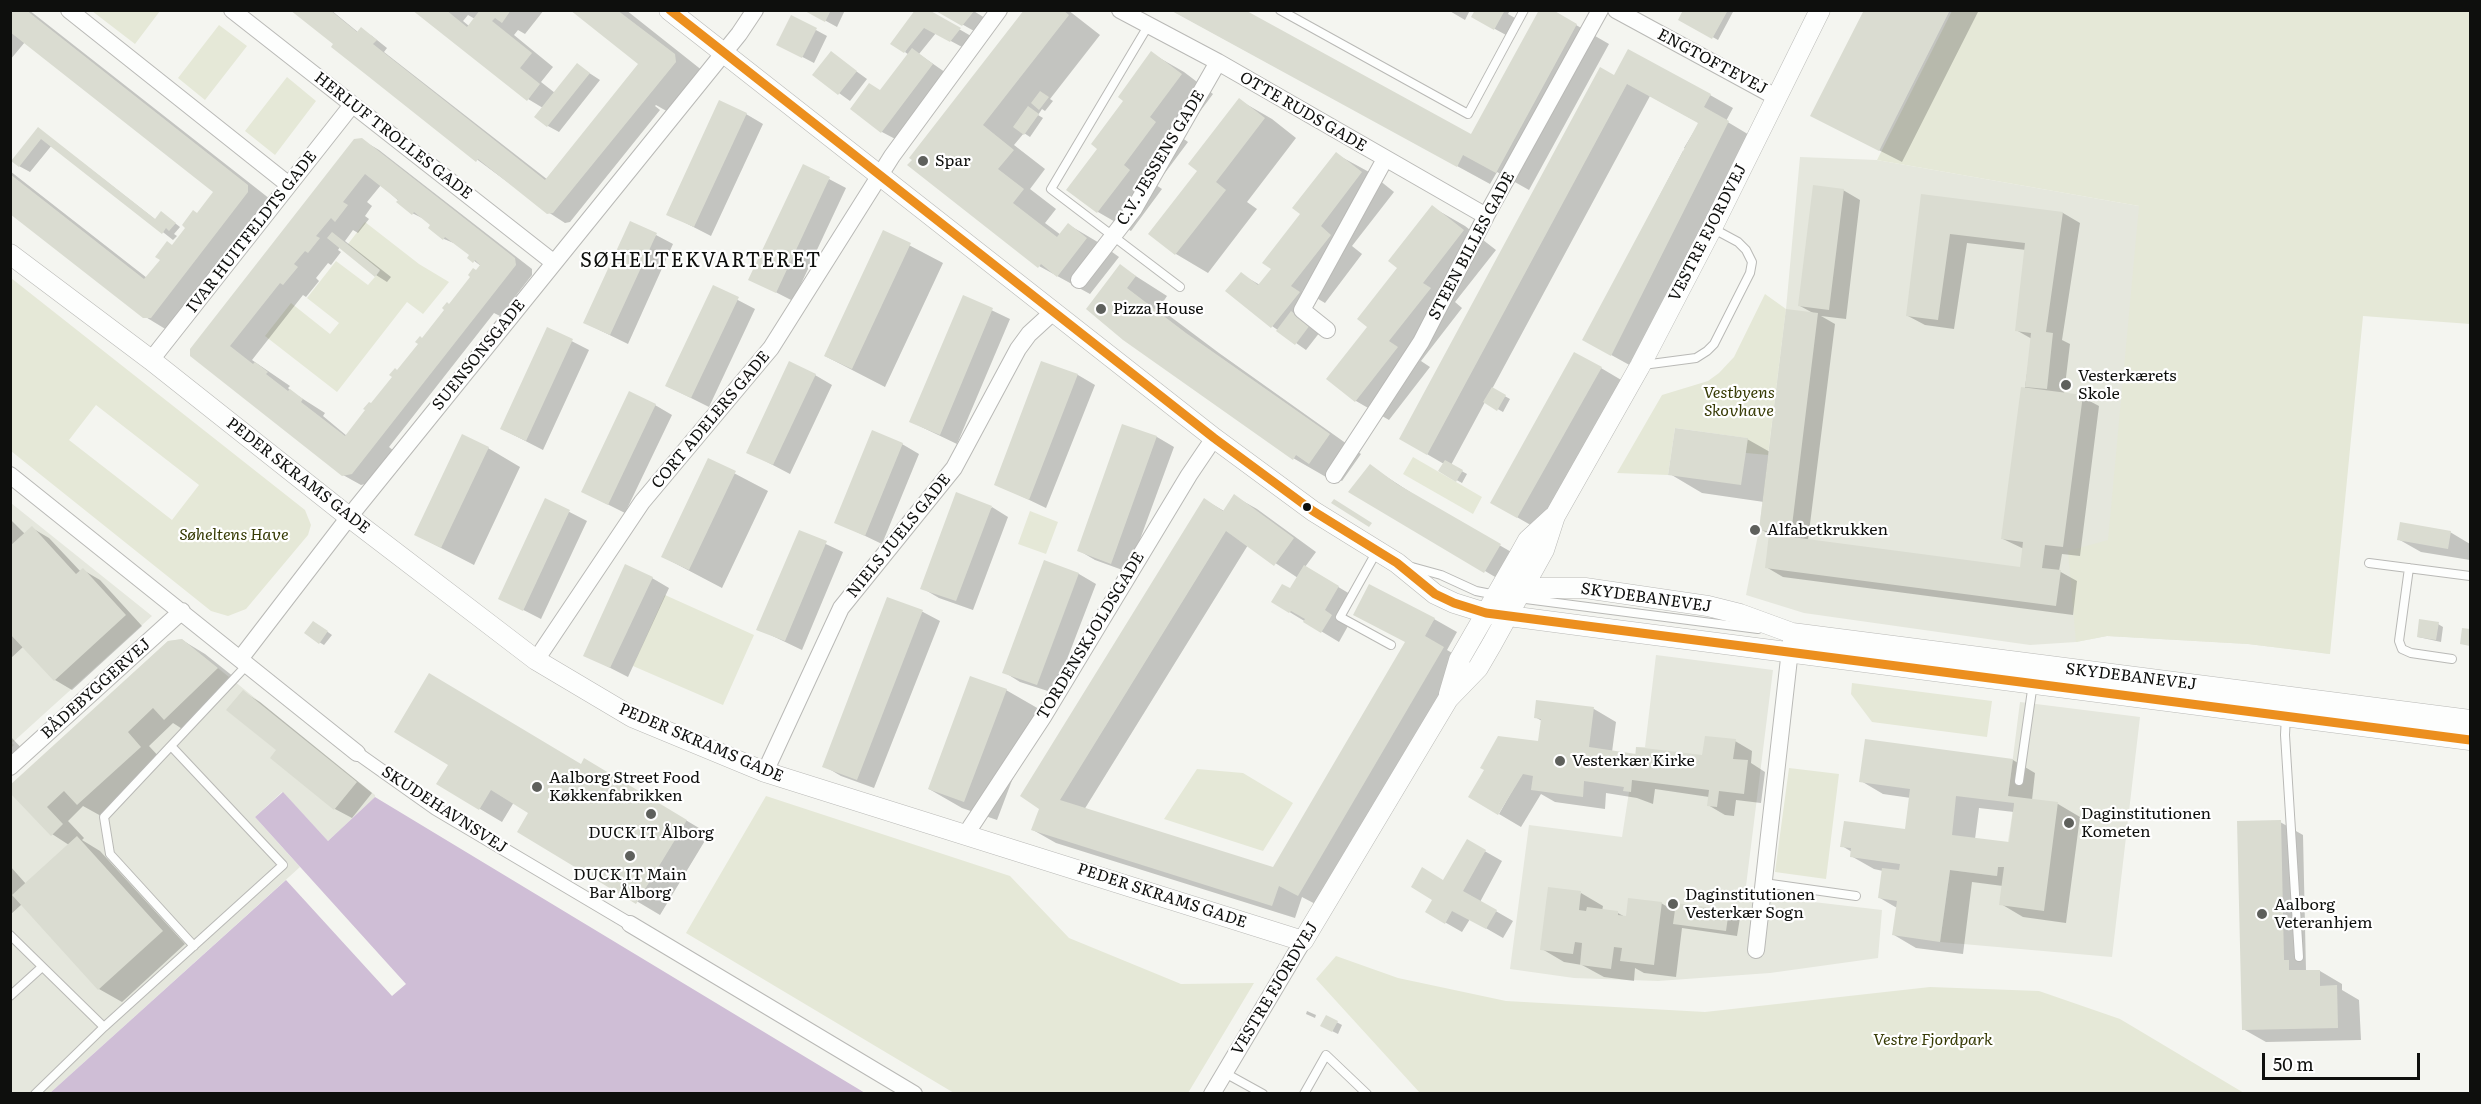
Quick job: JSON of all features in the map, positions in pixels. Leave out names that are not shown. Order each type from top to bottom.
[{"type":"street","points":[[69,10],[289,185]]},
{"type":"street","name":"HERLUF TROLLES GADE","points":[[232,10],[553,262]]},
{"type":"street","name":"SKYDEBANEVEJ","points":[[669,10],[1214,438],[1313,511],[1397,563],[1435,594],[1470,609],[1508,615],[1791,643],[2029,663],[2470,740]]},
{"type":"street","name":"SUENSONSGADE","points":[[243,662],[349,517],[723,53],[755,10]]},
{"type":"street","points":[[879,176],[999,10]]},
{"type":"street","name":"OTTE RUDS GADE","points":[[1120,10],[1218,62],[1486,216]]},
{"type":"street","name":"STEEN BILLES GADE","points":[[1334,475],[1421,342],[1486,216],[1600,10]]},
{"type":"street","name":"ENGTOFTEVEJ","points":[[1616,10],[1776,97]]},
{"type":"street","name":"VESTRE FJORDVEJ","points":[[1212,1094],[1448,699],[1478,668],[1508,615],[1544,550],[1555,516],[1640,366],[1712,228],[1820,10]]},
{"type":"street","name":"C.V. JESSENS GADE","points":[[1079,280],[1134,209],[1218,62]]},
{"type":"street","name":"IVAR HUITFELDTS GADE","points":[[151,360],[352,105]]},
{"type":"street","points":[[1327,330],[1302,310],[1385,159]]},
{"type":"street","name":"CORT ADELERS GADE","points":[[536,660],[642,502],[771,348],[879,176]]},
{"type":"street","name":"PEDER SKRAMS GADE","points":[[10,254],[151,360],[349,517],[536,660],[632,717],[765,772],[1303,941]]},
{"type":"street","name":"NIELS JUELS GADE","points":[[765,772],[841,608],[954,468],[1018,349],[1029,334],[1053,312]]},
{"type":"street","name":"TORDENSKJOLDSGADE","points":[[966,834],[1043,717],[1189,475],[1214,438]]},
{"type":"street","name":"SKUDEHAVNSVEJ","points":[[10,475],[357,753],[436,809],[914,1094]]},
{"type":"street","name":"VESTRE FJORDVEJ","points":[[1448,699],[1460,660],[1528,540],[1555,516]]},
{"type":"street","name":"SKYDEBANEVEJ","points":[[1496,595],[1566,586],[1708,606],[1740,614],[1791,643],[2033,684],[2287,707],[2470,720]]},
{"type":"street","name":"BÅDEBYGGERVEJ","points":[[10,767],[182,611]]},
{"type":"street","points":[[1756,950],[1791,643]]},
{"type":"lane","points":[[1280,10],[1468,114],[1524,10]]},
{"type":"lane","points":[[1148,26],[1051,189],[1180,286]]},
{"type":"lane","points":[[1640,366],[1696,357],[1714,344],[1750,273],[1752,262],[1746,250],[1738,242],[1712,228]]},
{"type":"lane","points":[[1378,551],[1340,617],[1391,645]]},
{"type":"lane","points":[[1397,563],[1440,575],[1476,591],[1496,595]]},
{"type":"lane","points":[[2369,563],[2470,576]]},
{"type":"lane","points":[[2409,568],[2399,641],[2402,649],[2411,653],[2452,659]]},
{"type":"lane","points":[[194,946],[110,854],[104,817],[171,746],[243,662]]},
{"type":"lane","points":[[2019,781],[2033,684],[2029,663]]},
{"type":"lane","points":[[2287,707],[2285,735],[2299,957]]},
{"type":"lane","points":[[35,1094],[104,1027],[283,865],[171,746]]},
{"type":"lane","points":[[1764,883],[1856,896]]},
{"type":"lane","points":[[10,935],[104,1027]]},
{"type":"lane","points":[[10,996],[42,967]]},
{"type":"lane","points":[[1304,1094],[1326,1055],[1367,1094]]},
{"type":"lane","points":[[1225,1073],[1263,1094]]},
{"type":"shaded area","name":"Vesterkærets Skole","points":[[1800,157],[1877,160],[2139,206],[2330,654],[2248,644],[2107,636],[2076,642],[2030,645],[1804,613],[1746,595],[1759,530],[1786,309]]},
{"type":"shaded area","points":[[11,503],[152,616],[12,743],[14,745],[11,748]]},
{"type":"shaded area","points":[[182,639],[375,797],[328,841],[282,792],[255,817],[300,867],[50,1093],[11,1094],[11,785],[168,641]]},
{"type":"shaded area","points":[[1656,655],[1773,670],[1745,894],[1882,910],[1878,958],[1770,973],[1658,981],[1574,978],[1510,969],[1529,825],[1622,837],[1636,747],[1645,747]]},
{"type":"shaded area","name":"Daginstitutionen Kometen","points":[[2020,702],[2140,717],[2112,957],[1940,942],[1950,870],[1997,876],[1998,867],[2004,867],[2014,803],[2008,796]]},
{"type":"shaded area","points":[[283,792],[328,841],[375,797],[865,1093],[50,1093],[286,880],[392,996],[406,984],[255,817]]},
{"type":"green space","points":[[92,11],[160,11],[135,44]]},
{"type":"green space","points":[[1952,11],[2470,11],[2470,324],[2363,316],[2330,654],[2248,644],[2107,636],[2076,642],[2068,551],[2108,540],[2139,206],[1877,160]]},
{"type":"green space","points":[[219,25],[247,46],[205,100],[178,78]]},
{"type":"green space","points":[[287,77],[316,101],[275,155],[245,131]]},
{"type":"green space","points":[[365,222],[419,264],[449,282],[423,314],[407,302],[337,392],[265,336],[291,303],[330,334],[339,323],[307,298],[336,261],[368,285],[380,271],[348,244]]},
{"type":"green space","name":"Søheltens Have","points":[[11,278],[305,510],[311,525],[308,535],[246,609],[228,616],[211,611],[11,451]],"holes":[[[96,405],[199,485],[172,520],[69,440]]]},
{"type":"green space","name":"Vestbyens Skovhave","points":[[1765,294],[1786,309],[1768,455],[1746,453],[1747,438],[1675,428],[1668,475],[1617,473],[1662,395],[1708,381],[1734,357]]},
{"type":"green space","points":[[1413,457],[1482,497],[1473,514],[1403,474]]},
{"type":"green space","points":[[1030,511],[1058,522],[1046,554],[1018,544]]},
{"type":"green space","points":[[665,595],[754,635],[723,705],[633,666]]},
{"type":"green space","points":[[1852,683],[1992,701],[1987,737],[1872,722],[1851,694]]},
{"type":"green space","points":[[1789,768],[1839,774],[1826,879],[1775,872]]},
{"type":"green space","points":[[1197,769],[1243,773],[1293,803],[1263,851],[1164,819]]},
{"type":"green space","points":[[766,796],[1010,876],[1069,938],[1181,984],[1254,983],[1188,1093],[954,1093],[686,933]]},
{"type":"green space","name":"Vestre Fjordpark","points":[[1336,956],[1398,978],[1506,1001],[1705,1012],[1930,987],[2039,991],[2120,1019],[2244,1093],[1420,1093],[1316,979]]},
{"type":"building","points":[[10,10],[26,10],[248,185],[248,192],[151,318],[143,318],[10,214],[10,174],[144,279],[160,260],[155,257],[167,241],[172,245],[185,228],[182,225],[193,210],[197,213],[213,192],[10,32]]},
{"type":"building","points":[[290,10],[330,10],[357,32],[361,27],[377,40],[373,44],[545,180],[638,64],[570,10],[617,10],[675,54],[676,62],[553,213],[547,214],[478,159],[476,162],[331,47],[333,44]]},
{"type":"building","points":[[412,10],[446,10],[467,27],[480,10],[511,10],[502,23],[495,18],[492,21],[532,53],[520,68],[540,84],[527,101]]},
{"type":"building","points":[[803,10],[831,10],[825,22]]},
{"type":"building","points":[[915,10],[929,10],[961,28],[950,42],[924,28],[904,53],[890,44]]},
{"type":"building","points":[[934,10],[975,10],[962,26]]},
{"type":"building","points":[[1024,10],[1063,10],[1069,15],[983,125],[1014,150],[998,169],[1024,189],[1013,203],[1057,237],[1068,223],[1087,238],[1057,277],[1041,264],[1038,268],[907,165],[912,160],[909,158]]},
{"type":"building","points":[[1170,10],[1245,10],[1471,134],[1539,10],[1553,10],[1577,24],[1496,173],[1463,155],[1457,167]]},
{"type":"building","points":[[1475,10],[1505,10],[1494,30],[1471,17]]},
{"type":"building","points":[[1683,10],[1728,10],[1712,39],[1678,20]]},
{"type":"building","points":[[1864,10],[1950,10],[1879,151],[1810,116]]},
{"type":"building","points":[[791,15],[817,28],[802,58],[776,45]]},
{"type":"building","points":[[912,48],[933,64],[881,133],[850,109],[869,83],[880,90]]},
{"type":"building","points":[[1628,49],[1711,94],[1704,107],[1729,121],[1611,356],[1582,340],[1698,123],[1627,84],[1427,455],[1399,439],[1600,67],[1614,75]]},
{"type":"building","points":[[831,51],[857,71],[838,95],[812,75]]},
{"type":"building","points":[[1151,51],[1182,74],[1150,117],[1156,122],[1124,165],[1130,170],[1097,213],[1066,190],[1097,149],[1091,144],[1123,101],[1118,97]]},
{"type":"building","points":[[577,63],[590,73],[547,127],[534,117]]},
{"type":"building","points":[[1040,91],[1049,97],[1039,110],[1031,103]]},
{"type":"building","points":[[1239,98],[1265,118],[1216,182],[1226,190],[1175,255],[1148,234],[1197,171],[1188,164]]},
{"type":"building","points":[[719,100],[747,113],[694,227],[666,215]]},
{"type":"building","points":[[1028,106],[1039,114],[1024,135],[1013,127]]},
{"type":"building","points":[[38,127],[155,219],[161,211],[176,223],[169,231],[166,228],[162,234],[41,139],[19,167],[11,161]]},
{"type":"building","points":[[362,138],[515,258],[516,265],[352,474],[342,476],[190,356],[190,349],[354,139]],"holes":[[[365,174],[398,200],[396,202],[412,215],[414,212],[443,240],[445,237],[469,255],[467,258],[473,263],[475,260],[480,265],[476,270],[473,268],[468,275],[470,277],[449,304],[447,302],[442,308],[444,310],[422,338],[420,336],[415,342],[418,344],[397,370],[395,368],[389,375],[392,377],[371,403],[369,402],[363,409],[365,410],[345,436],[301,402],[303,399],[290,389],[288,391],[266,374],[268,372],[255,362],[253,364],[230,346],[280,283],[283,285],[298,267],[294,264],[305,251],[308,253],[320,238],[316,236],[331,218],[335,222],[348,205],[343,202]]]},
{"type":"building","points":[[1336,152],[1362,172],[1321,226],[1331,235],[1291,286],[1300,292],[1271,328],[1225,291],[1241,272],[1258,285],[1271,269],[1262,263],[1300,214],[1292,208]]},
{"type":"building","points":[[803,164],[830,177],[776,293],[748,280]]},
{"type":"building","points":[[1813,185],[1844,189],[1829,310],[1798,306]]},
{"type":"building","points":[[1921,194],[2063,212],[2046,332],[2053,333],[2047,389],[2025,387],[2031,333],[2015,331],[2025,243],[1950,234],[1938,320],[1906,316]]},
{"type":"building","points":[[1432,205],[1464,230],[1423,283],[1431,288],[1389,341],[1398,347],[1355,402],[1326,379],[1367,327],[1357,319],[1397,268],[1388,261]]},
{"type":"building","points":[[630,221],[657,233],[610,335],[583,323]]},
{"type":"building","points":[[883,230],[911,243],[852,369],[824,356]]},
{"type":"building","points":[[332,232],[380,270],[375,277],[327,238]]},
{"type":"building","points":[[1120,264],[1136,276],[1127,288],[1186,333],[1330,434],[1309,464],[1296,455],[1293,460],[1123,340],[1086,309]]},
{"type":"building","points":[[713,285],[739,297],[691,398],[665,386]]},
{"type":"building","points":[[963,295],[993,308],[940,435],[909,422]]},
{"type":"building","points":[[1786,309],[1818,313],[1791,534],[1759,530]]},
{"type":"building","points":[[1291,311],[1310,325],[1295,345],[1276,331]]},
{"type":"building","points":[[547,327],[573,339],[526,441],[500,429]]},
{"type":"building","points":[[1574,352],[1602,367],[1517,518],[1490,503]]},
{"type":"building","points":[[789,361],[816,374],[773,465],[746,453]]},
{"type":"building","points":[[1041,361],[1078,374],[1029,500],[994,485]]},
{"type":"building","points":[[1492,387],[1506,395],[1497,411],[1483,402]]},
{"type":"building","points":[[2021,387],[2083,395],[2063,547],[2045,545],[2042,568],[2061,570],[2056,606],[1765,568],[1769,534],[2020,567],[2023,542],[2001,539]]},
{"type":"building","points":[[629,391],[656,404],[608,505],[581,492]]},
{"type":"building","points":[[1122,424],[1157,436],[1111,564],[1077,551]]},
{"type":"building","points":[[1675,428],[1748,438],[1741,485],[1668,475]]},
{"type":"building","points":[[872,430],[903,443],[865,536],[834,523]]},
{"type":"building","points":[[462,434],[489,447],[441,548],[414,535]]},
{"type":"building","points":[[708,458],[736,471],[689,570],[661,557]]},
{"type":"building","points":[[1445,460],[1463,470],[1456,482],[1438,471]]},
{"type":"building","points":[[1370,464],[1397,484],[1501,544],[1484,573],[1348,492]]},
{"type":"building","points":[[956,492],[992,506],[956,601],[920,589]]},
{"type":"building","points":[[1234,494],[1294,538],[1274,566],[1226,531],[1060,800],[1273,867],[1405,642],[1353,615],[1369,584],[1435,618],[1425,636],[1444,647],[1298,896],[1279,886],[1272,906],[1031,830],[1039,809],[1020,796],[1204,498],[1223,511]]},
{"type":"building","points":[[545,498],[570,510],[523,611],[498,599]]},
{"type":"building","points":[[1334,499],[1372,523],[1369,527],[1331,503]]},
{"type":"building","points":[[2400,522],[2451,531],[2448,549],[2397,540]]},
{"type":"building","points":[[32,526],[76,574],[83,568],[126,615],[54,681],[10,634],[10,546]]},
{"type":"building","points":[[799,530],[827,541],[785,641],[756,630]]},
{"type":"building","points":[[1044,560],[1079,573],[1037,685],[1002,673]]},
{"type":"building","points":[[625,564],[653,577],[610,668],[583,656]]},
{"type":"building","points":[[1304,565],[1339,586],[1325,610],[1332,615],[1321,633],[1303,622],[1305,619],[1271,602],[1282,584],[1290,588]]},
{"type":"building","points":[[887,597],[923,610],[857,780],[822,767]]},
{"type":"building","points":[[2419,619],[2439,622],[2436,640],[2417,637]]},
{"type":"building","points":[[313,621],[328,631],[319,644],[304,633]]},
{"type":"building","points":[[2462,628],[2470,629],[2470,646],[2460,644]]},
{"type":"building","points":[[182,639],[218,668],[164,720],[153,708],[128,732],[141,747],[77,805],[64,791],[47,807],[63,824],[51,836],[10,793],[10,785],[168,641]]},
{"type":"building","name":"Aalborg Street Food Køkkenfabrikken","points":[[429,673],[581,764],[584,758],[687,820],[636,904],[517,832],[528,813],[491,790],[479,810],[436,784],[448,765],[394,732]]},
{"type":"building","points":[[970,676],[1007,689],[964,802],[928,789]]},
{"type":"building","points":[[243,690],[357,782],[334,810],[270,758],[276,750],[226,710]]},
{"type":"building","name":"Vesterkær Kirke","points":[[1536,700],[1594,707],[1589,747],[1636,754],[1636,747],[1702,755],[1705,736],[1736,739],[1733,759],[1748,760],[1744,794],[1719,791],[1717,807],[1707,806],[1709,790],[1632,780],[1631,792],[1623,791],[1624,787],[1584,781],[1583,797],[1531,790],[1533,776],[1523,774],[1498,815],[1468,797],[1484,770],[1480,768],[1498,736],[1538,741],[1541,719],[1534,718]]},
{"type":"building","points":[[1865,739],[2013,759],[2008,796],[2058,802],[2044,911],[1999,905],[2004,867],[1998,867],[1997,876],[1950,870],[1940,942],[1892,935],[1897,901],[1878,898],[1882,868],[1899,870],[1900,864],[1850,857],[1851,848],[1840,847],[1844,821],[1905,829],[1910,789],[1859,782]],"holes":[[[1956,796],[2014,803],[2009,842],[1952,835]]]},
{"type":"building","points":[[2281,820],[2284,960],[2289,960],[2289,970],[2320,970],[2320,986],[2337,985],[2338,1028],[2242,1030],[2237,821]]},
{"type":"building","points":[[77,836],[163,931],[98,990],[12,895]]},
{"type":"building","points":[[1467,839],[1486,850],[1463,891],[1497,910],[1486,929],[1452,911],[1445,924],[1425,912],[1432,900],[1411,887],[1422,867],[1443,880]]},
{"type":"building","points":[[1548,887],[1581,891],[1579,910],[1586,911],[1587,907],[1618,911],[1618,915],[1626,916],[1628,898],[1662,902],[1654,965],[1620,961],[1622,948],[1614,947],[1611,969],[1580,965],[1582,943],[1575,942],[1573,954],[1540,950]]},
{"type":"building","points":[[1676,903],[1729,910],[1726,931],[1673,924]]},
{"type":"building","points":[[1326,1015],[1338,1021],[1332,1032],[1320,1026]]},
{"type":"transit line","points":[[670,10],[1214,438],[1313,511],[1397,563],[1435,594],[1454,603],[1486,613],[2470,740]]},
{"type":"place","name":"Spar","points":[[923,161]]},
{"type":"place","name":"Pizza House","points":[[1101,309]]},
{"type":"place","name":"Vesterkærets Skole","points":[[2066,385]]},
{"type":"place","name":"Alfabetkrukken","points":[[1755,530]]},
{"type":"place","name":"Vesterkær Kirke","points":[[1560,761]]},
{"type":"place","name":"Aalborg Street Food Køkkenfabrikken","points":[[537,787]]},
{"type":"place","name":"DUCK IT Ålborg","points":[[651,814]]},
{"type":"place","name":"Daginstitutionen Kometen","points":[[2069,823]]},
{"type":"place","name":"DUCK IT Main Bar Ålborg","points":[[630,856]]},
{"type":"place","name":"Daginstitutionen Vesterkær Sogn","points":[[1673,904]]},
{"type":"place","name":"Aalborg Veteranhjem","points":[[2262,914]]},
{"type":"district","name":"SØHELTEKVARTERET","points":[[701,261]]}]
